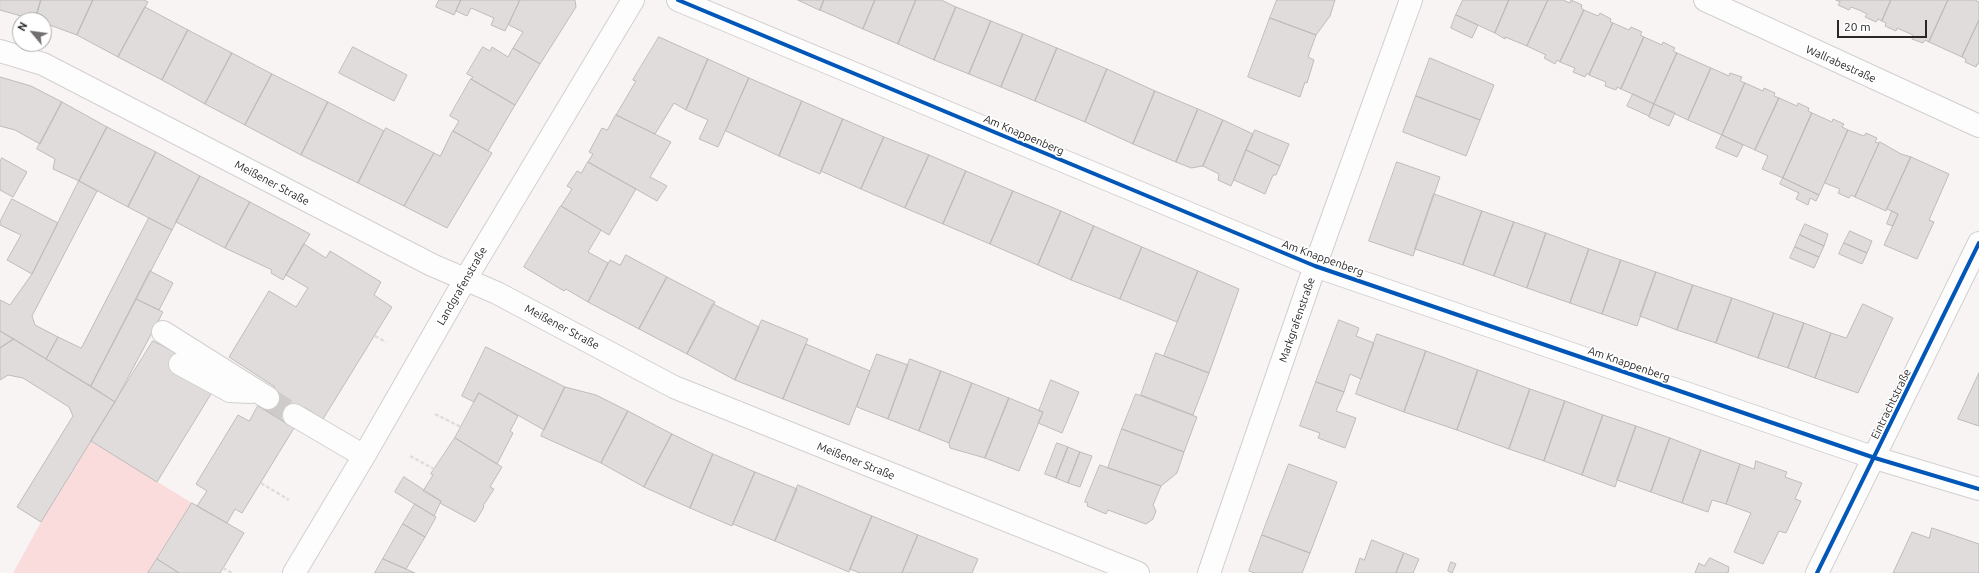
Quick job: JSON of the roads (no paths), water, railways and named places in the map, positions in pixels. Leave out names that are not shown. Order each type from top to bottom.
[{"type":"street","name":"Landgrafenstraße","points":[[294,573],[364,456],[465,280],[633,0]]},
{"type":"street","name":"Am Knappenberg","points":[[678,0],[1315,266],[1875,458],[1979,489]]},
{"type":"street","name":"Markgrafenstraße","points":[[1209,573],[1315,266],[1411,0]]},
{"type":"street","name":"Wallrabestraße","points":[[1705,0],[1979,126]]},
{"type":"street","name":"Meißener Straße","points":[[0,51],[43,64],[432,266],[497,293],[674,387],[1138,573]]},
{"type":"street","name":"Eintrachtstraße","points":[[1817,573],[1875,458],[1979,243]]},
{"type":"street","points":[[163,332],[264,396],[230,391],[180,364]]},
{"type":"street","points":[[294,415],[364,456]]},
{"type":"tunnel","points":[[268,398],[294,415]]}]
